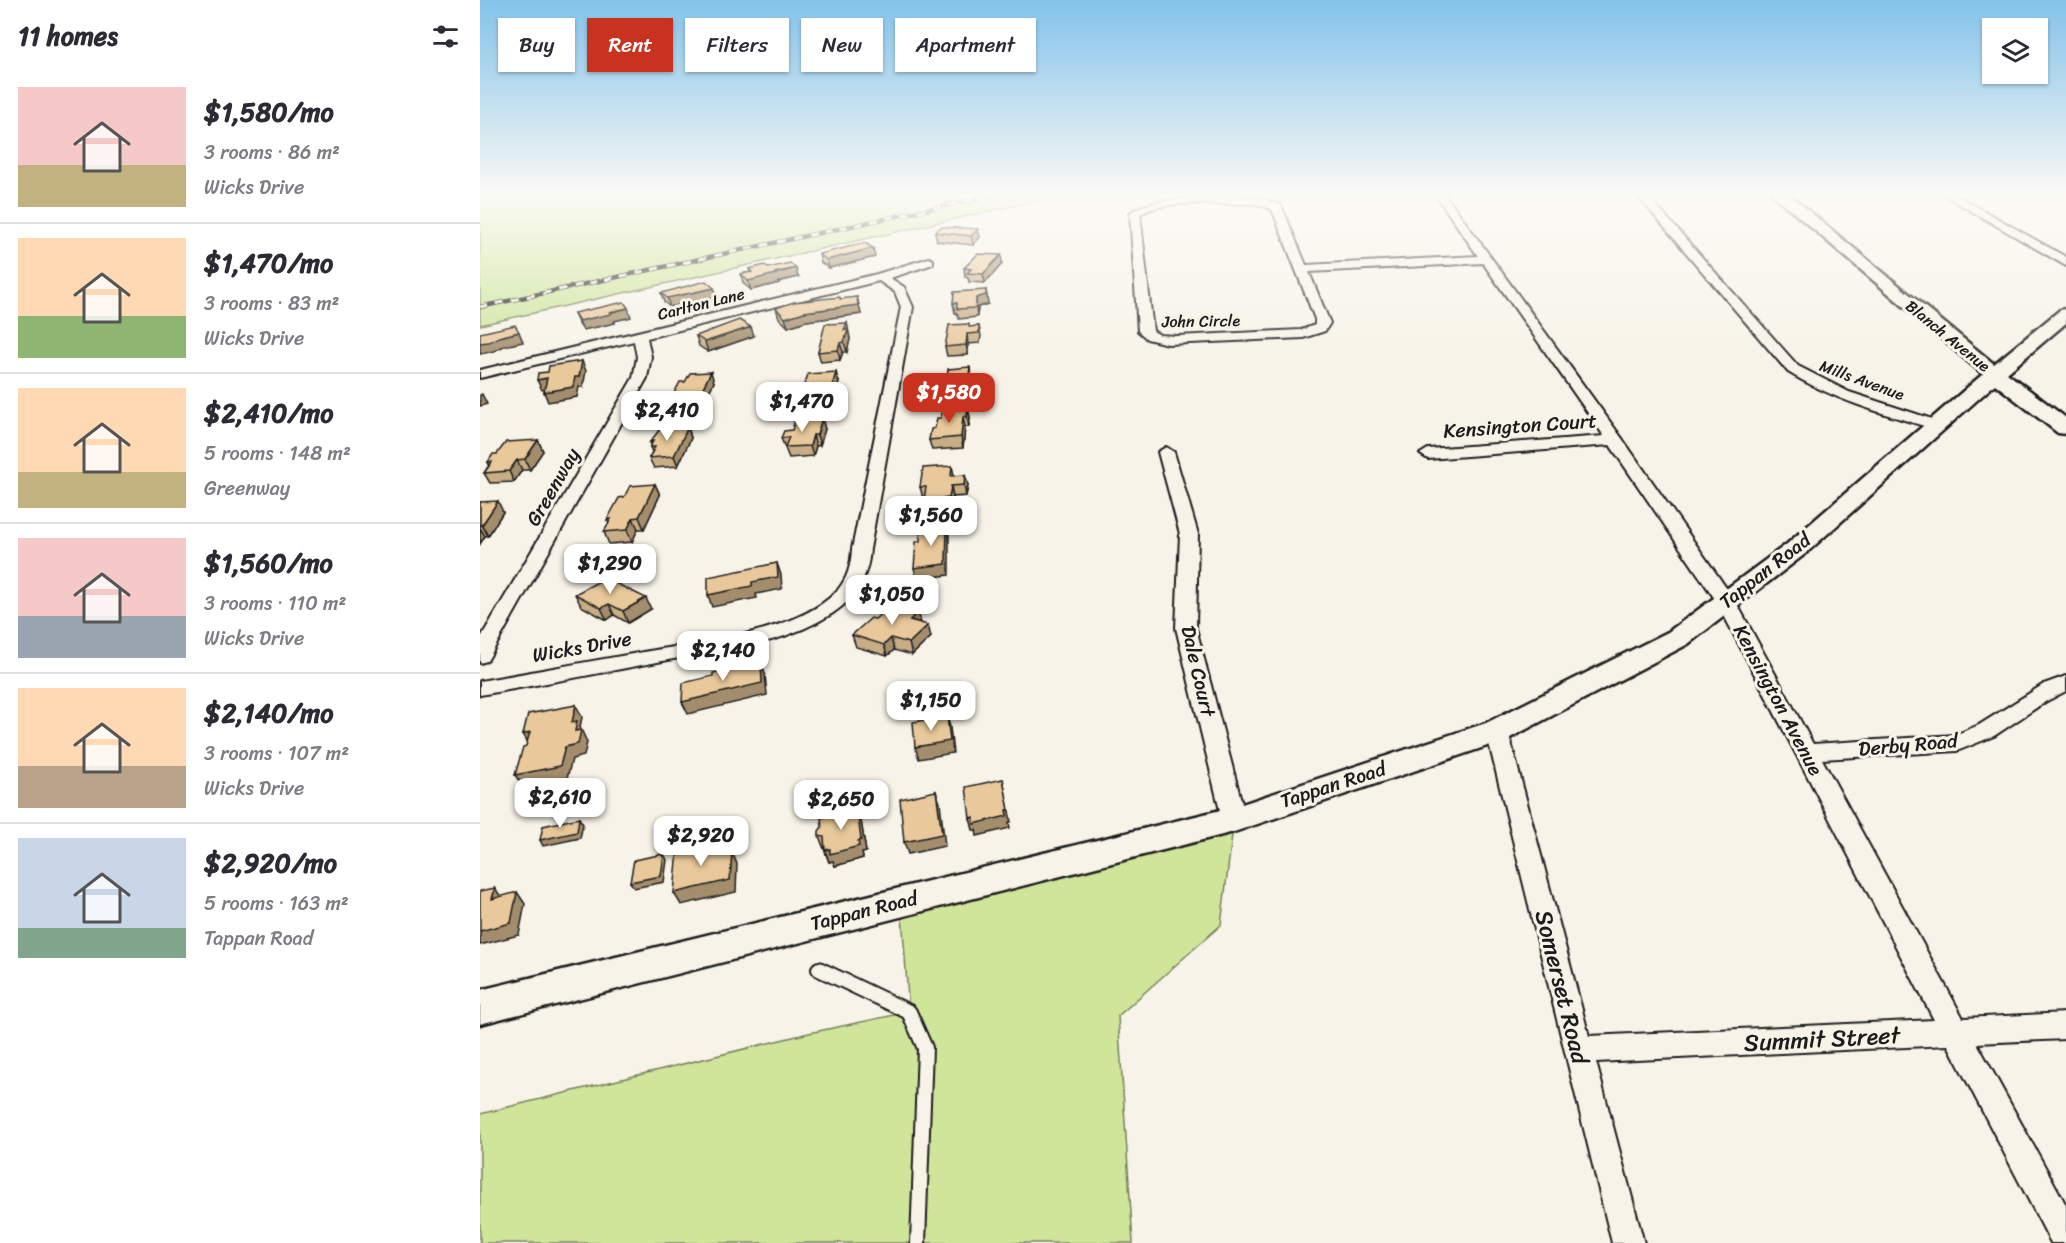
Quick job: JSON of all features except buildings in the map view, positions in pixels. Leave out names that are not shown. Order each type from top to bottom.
[{"type":"street","name":"John Circle","points":[[1138,252],[1144,331],[1155,338],[1177,340],[1313,332],[1323,323],[1295,252]]},
{"type":"street","name":"Kensington Avenue","points":[[1483,252],[1726,602],[2066,1238]]},
{"type":"street","name":"Mills Avenue","points":[[1691,252],[1793,369],[1825,388],[1846,397],[1936,425]]},
{"type":"street","name":"Blanch Avenue","points":[[1849,252],[1995,374],[2066,428]]},
{"type":"street","points":[[2049,252],[2066,262]]},
{"type":"street","points":[[1301,268],[1488,259]]},
{"type":"street","name":"Carlton Lane","points":[[480,374],[881,277],[929,262]]},
{"type":"street","name":"Wicks Drive","points":[[480,688],[761,637],[815,616],[850,588],[858,575],[862,561],[861,549],[907,307],[900,290],[881,277]]},
{"type":"street","name":"Tappan Road","points":[[480,1007],[1234,819],[1497,731],[1678,638],[1796,549],[2066,314]]},
{"type":"street","name":"Greenway","points":[[480,656],[640,378],[644,356],[639,335]]},
{"type":"street","name":"Kensington Court","points":[[1428,454],[1615,440]]},
{"type":"street","name":"Dale Court","points":[[1166,452],[1189,536],[1190,565],[1185,604],[1186,628],[1234,819]]},
{"type":"street","name":"Derby Road","points":[[1806,752],[1957,743],[1978,737],[2022,705],[2066,683]]},
{"type":"street","name":"Somerset Road","points":[[1497,731],[1628,1243]]},
{"type":"street","name":"Summit Street","points":[[1578,1050],[2066,1026]]},
{"type":"lane","points":[[819,969],[909,1012],[925,1048],[918,1243]]},
{"type":"green space","points":[[480,252],[807,252],[480,325]]},
{"type":"green space","points":[[1234,819],[1221,925],[1118,1016],[1133,1243],[480,1243],[480,1114],[809,1033],[909,1012],[901,902]]},
{"type":"railway","points":[[480,307],[732,252]]}]
